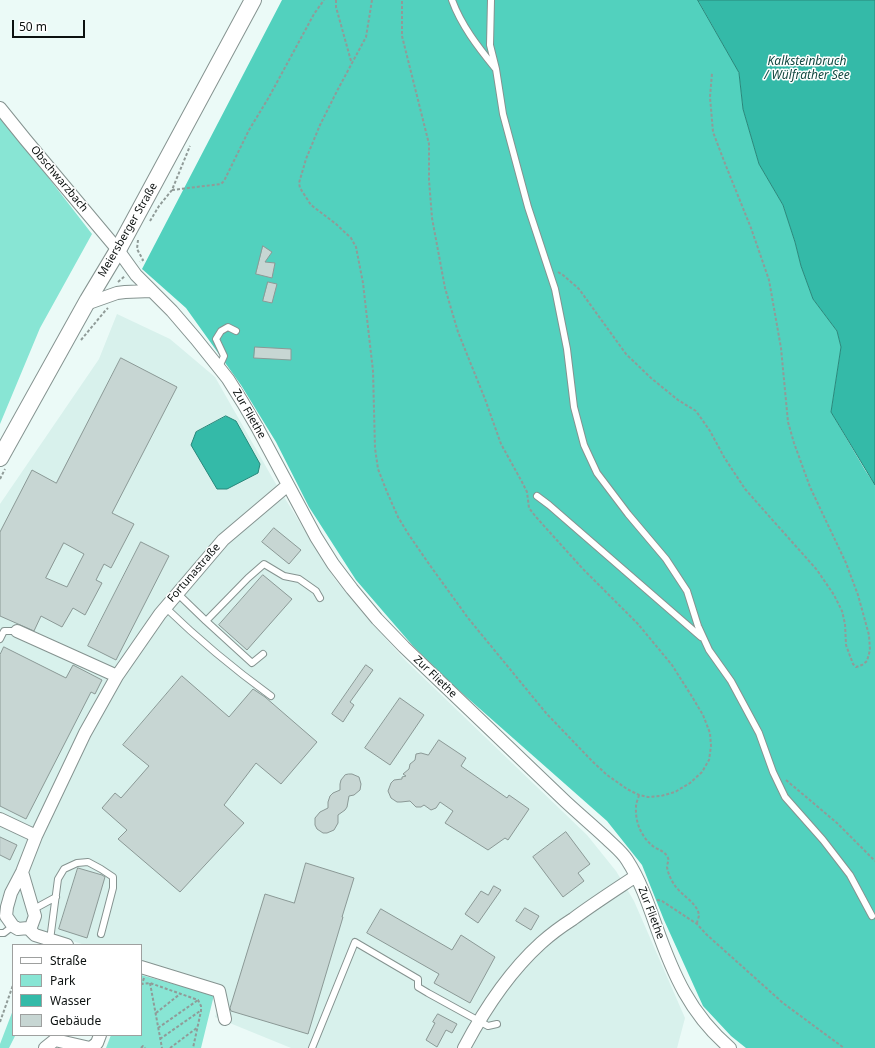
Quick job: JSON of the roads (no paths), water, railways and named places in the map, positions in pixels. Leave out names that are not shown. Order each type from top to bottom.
[{"type":"main road","name":"Meiersberger Straße","points":[[0,458],[102,275],[118,250],[253,0]]},
{"type":"street","name":"Obschwarzbach","points":[[0,108],[118,250]]},
{"type":"street","name":"Zur Fliethe","points":[[118,250],[131,271],[196,338],[228,379],[333,564],[377,619],[404,647],[576,812],[614,845],[626,859],[646,897],[668,956],[687,998],[709,1027],[730,1048]]},
{"type":"street","points":[[86,304],[117,293],[151,291]]},
{"type":"street","name":"Fortunastraße","points":[[13,926],[6,916],[7,907],[12,893],[36,836],[85,733],[117,676],[160,614],[223,540],[288,485]]},
{"type":"street","points":[[17,631],[117,676]]},
{"type":"street","points":[[0,819],[36,836]]},
{"type":"street","points":[[13,926],[18,929],[31,927],[35,916],[22,872]]},
{"type":"street","points":[[464,1048],[500,989],[541,943],[583,911],[636,876]]},
{"type":"street","points":[[28,928],[35,935],[64,944]]},
{"type":"street","points":[[143,971],[219,991],[225,1019]]},
{"type":"street","points":[[45,1048],[55,1040],[90,1048],[97,1043],[100,1036]]},
{"type":"lane","points":[[452,0],[478,47],[496,69]]},
{"type":"lane","points":[[492,0],[490,45],[496,69],[503,114],[528,207],[555,289],[567,349],[574,407],[584,445],[598,473],[628,514],[666,559],[687,591],[704,640],[709,650],[731,681],[759,733],[771,768],[785,797],[850,875],[872,916]]},
{"type":"lane","points":[[218,367],[224,356],[216,339],[221,330],[228,326],[236,331]]},
{"type":"lane","points":[[537,496],[704,640]]},
{"type":"lane","points":[[206,621],[248,578],[264,564],[284,576],[299,578],[316,591],[320,598]]},
{"type":"lane","points":[[178,593],[252,663],[263,654]]},
{"type":"lane","points":[[166,607],[178,620],[245,677],[271,696]]},
{"type":"lane","points":[[0,639],[4,631],[17,631]]},
{"type":"lane","points":[[50,940],[58,879],[64,869],[77,863],[88,862],[113,877],[114,888],[102,934]]},
{"type":"lane","points":[[34,909],[56,897]]},
{"type":"lane","points":[[0,933],[4,933],[13,926]]},
{"type":"lane","points":[[312,1048],[355,942],[418,979],[418,987],[428,993],[479,1022],[488,1026],[497,1024]]},
{"type":"water","name":"Kalksteinbruch / Wülfrather See","points":[[698,0],[875,0],[875,485],[831,412],[841,347],[837,331],[813,299],[801,266],[783,205],[759,164],[743,109],[739,73]]},
{"type":"water","points":[[226,416],[236,421],[260,464],[258,473],[227,489],[217,489],[191,445],[196,432]]}]
